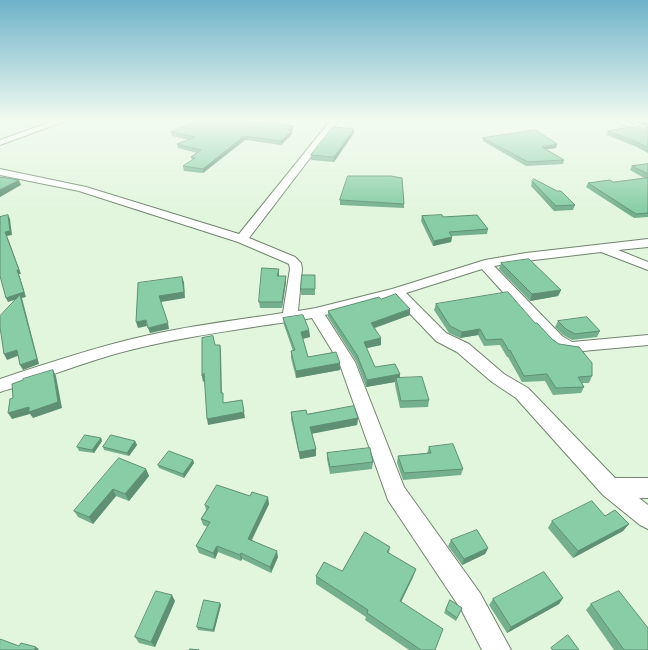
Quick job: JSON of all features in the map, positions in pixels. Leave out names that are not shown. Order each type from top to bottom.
[{"type":"street","points":[[242,239],[311,150]]},
{"type":"street","points":[[0,172],[82,189],[242,239],[295,263],[290,316]]},
{"type":"street","points":[[0,386],[79,359],[128,345],[183,333],[316,313],[398,292],[485,264],[526,257],[648,243]]},
{"type":"street","points":[[602,248],[648,266]]},
{"type":"street","points":[[485,264],[556,340],[563,345],[572,347],[648,340]]},
{"type":"street","points":[[398,292],[442,337],[463,348],[498,378],[522,393],[610,488],[648,518]]},
{"type":"street","points":[[316,313],[347,362],[396,493],[471,602],[497,650]]},
{"type":"street","points":[[610,488],[648,488]]},
{"type":"building","points":[[201,150],[226,150],[203,169],[183,166],[195,158],[191,157]]},
{"type":"building","points":[[315,150],[339,150],[334,157],[311,155]]},
{"type":"building","points":[[506,150],[548,150],[564,160],[528,162]]},
{"type":"building","points":[[648,164],[648,174],[632,166]]},
{"type":"building","points":[[348,176],[391,176],[402,178],[404,204],[340,200]]},
{"type":"building","points":[[0,177],[19,180],[0,190]]},
{"type":"building","points":[[648,178],[648,213],[636,214],[588,183],[610,180],[613,182]]},
{"type":"building","points":[[534,179],[557,191],[561,191],[575,205],[556,206],[532,181]]},
{"type":"building","points":[[8,215],[10,231],[5,232],[19,270],[17,270],[24,292],[6,298],[0,276],[0,217]]},
{"type":"building","points":[[442,215],[443,217],[477,215],[488,229],[449,232],[452,237],[434,241],[422,216]]},
{"type":"building","points":[[529,259],[561,290],[532,294],[501,263]]},
{"type":"building","points":[[262,268],[279,269],[277,276],[286,276],[282,302],[259,302]]},
{"type":"building","points":[[302,275],[315,275],[315,289],[301,289]]},
{"type":"building","points":[[182,277],[184,292],[159,296],[168,323],[148,328],[146,320],[136,322],[138,283]]},
{"type":"building","points":[[508,292],[535,323],[537,323],[552,339],[559,344],[579,347],[592,363],[592,376],[578,377],[584,387],[556,388],[547,374],[524,376],[510,350],[509,351],[502,339],[486,340],[480,329],[462,332],[450,326],[436,304]]},
{"type":"building","points":[[396,294],[410,309],[371,323],[381,338],[364,342],[375,367],[395,364],[400,374],[367,380],[357,355],[328,311],[379,297],[381,299]]},
{"type":"building","points":[[20,295],[37,359],[20,365],[17,350],[4,354],[0,316]]},
{"type":"building","points":[[303,315],[309,330],[301,332],[308,357],[336,352],[340,363],[296,371],[291,351],[295,350],[283,318]]},
{"type":"building","points":[[587,317],[600,331],[575,334],[566,329],[558,321]]},
{"type":"building","points":[[213,336],[215,345],[220,345],[221,393],[223,393],[223,403],[242,400],[244,412],[207,419],[204,373],[202,376],[202,338]]},
{"type":"building","points":[[53,370],[58,402],[29,412],[29,407],[8,413],[10,399],[13,398],[12,384]]},
{"type":"building","points":[[422,377],[429,400],[401,401],[396,378]]},
{"type":"building","points":[[354,406],[358,418],[310,427],[316,449],[299,452],[291,412],[306,410],[307,414]]},
{"type":"building","points":[[85,435],[101,438],[92,450],[77,447]]},
{"type":"building","points":[[111,435],[135,441],[127,453],[103,447]]},
{"type":"building","points":[[453,444],[463,469],[404,473],[398,456],[431,453],[429,447]]},
{"type":"building","points":[[370,448],[373,462],[330,467],[327,453]]},
{"type":"building","points":[[169,451],[193,460],[183,474],[158,465]]},
{"type":"building","points":[[119,458],[146,469],[125,494],[113,489],[89,517],[74,511]]},
{"type":"building","points":[[217,485],[250,496],[252,492],[268,497],[248,539],[277,551],[270,567],[241,553],[240,555],[217,546],[213,553],[196,546],[210,522],[201,519],[209,507],[205,505]]},
{"type":"building","points":[[592,501],[605,516],[615,510],[629,524],[578,551],[552,521]]},
{"type":"building","points":[[477,530],[488,548],[464,559],[451,540]]},
{"type":"building","points":[[365,532],[390,547],[387,552],[416,569],[400,601],[443,629],[435,650],[421,650],[367,613],[368,610],[316,576],[324,562],[342,571]]},
{"type":"building","points":[[544,572],[563,598],[511,627],[493,599]]},
{"type":"building","points":[[156,591],[172,595],[151,642],[135,637]]},
{"type":"building","points":[[619,591],[648,628],[648,650],[624,650],[591,604]]},
{"type":"building","points":[[204,600],[220,603],[213,630],[197,627]]},
{"type":"building","points":[[450,600],[462,608],[457,618],[446,610]]},
{"type":"building","points":[[568,635],[579,650],[553,650],[551,648]]},
{"type":"building","points":[[0,639],[19,646],[21,643],[36,647],[34,650],[0,650]]}]
